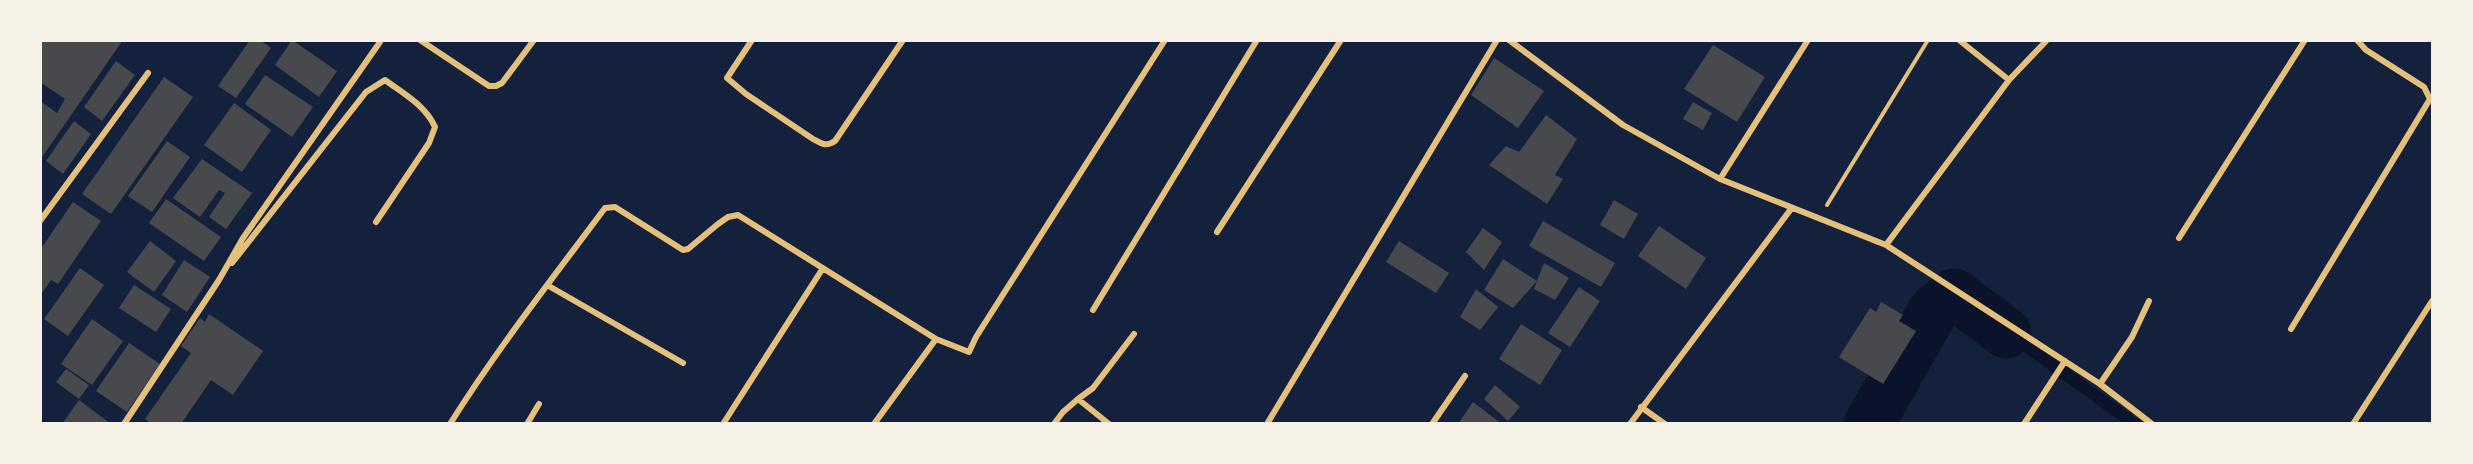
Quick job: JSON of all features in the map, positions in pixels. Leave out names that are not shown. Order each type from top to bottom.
[{"type":"street","points":[[420,41],[489,86],[496,86],[507,78],[534,40]]},
{"type":"street","points":[[752,40],[727,78],[746,94],[813,139],[829,145],[835,141],[903,40]]},
{"type":"street","points":[[450,423],[547,285],[605,208],[610,206],[683,250],[688,249],[728,217],[738,215],[936,339],[969,352],[975,337],[1165,40]]},
{"type":"street","points":[[1093,310],[1257,40]]},
{"type":"street","points":[[1217,232],[1341,40]]},
{"type":"street","points":[[1267,423],[1497,40]]},
{"type":"street","points":[[1509,40],[1623,125],[1720,179],[1886,245],[2100,384],[2152,423]]},
{"type":"street","points":[[1720,179],[1808,40]]},
{"type":"street","points":[[1959,40],[2009,80]]},
{"type":"street","points":[[1886,245],[2009,80],[2047,40]]},
{"type":"street","points":[[2179,238],[2305,40]]},
{"type":"street","points":[[2291,329],[2430,99],[2424,87],[2366,50],[2357,40]]},
{"type":"street","points":[[124,423],[219,280],[243,238],[380,42]]},
{"type":"street","points":[[40,221],[148,73]]},
{"type":"street","points":[[219,280],[366,92],[385,80],[423,108],[435,127],[429,143],[376,222]]},
{"type":"street","points":[[1630,423],[1791,209]]},
{"type":"street","points":[[723,423],[823,268]]},
{"type":"street","points":[[547,285],[683,363]]},
{"type":"street","points":[[2100,384],[2132,337],[2149,301]]},
{"type":"street","points":[[2354,423],[2433,301]]},
{"type":"street","points":[[1054,423],[1063,411],[1093,388],[1134,334]]},
{"type":"street","points":[[874,423],[936,339]]},
{"type":"street","points":[[2024,423],[2064,362]]},
{"type":"street","points":[[1432,423],[1465,376]]},
{"type":"street","points":[[1078,399],[1109,423]]},
{"type":"street","points":[[527,423],[539,404]]},
{"type":"street","points":[[1641,407],[1665,423]]},
{"type":"path","points":[[1819,219],[1928,40]]},
{"type":"water","points":[[1940,283],[2068,368],[2143,423],[2123,423],[1935,288]]},
{"type":"building","points":[[40,40],[123,40],[40,160],[40,101],[57,113],[65,99],[40,82]]},
{"type":"building","points":[[250,40],[260,40],[271,48],[236,98],[218,86]]},
{"type":"building","points":[[292,40],[337,71],[319,97],[275,65]]},
{"type":"building","points":[[1713,45],[1765,77],[1737,122],[1684,89]]},
{"type":"building","points":[[1494,58],[1544,91],[1518,128],[1471,95]]},
{"type":"building","points":[[116,61],[135,75],[102,121],[84,107]]},
{"type":"building","points":[[265,75],[313,107],[292,137],[245,104]]},
{"type":"building","points":[[164,77],[193,97],[111,214],[82,194]]},
{"type":"building","points":[[1693,102],[1712,113],[1703,130],[1683,119]]},
{"type":"building","points":[[234,103],[271,130],[242,172],[204,145]]},
{"type":"building","points":[[1546,115],[1577,139],[1555,175],[1563,179],[1547,204],[1489,165],[1506,146],[1519,152]]},
{"type":"building","points":[[74,121],[91,134],[63,174],[46,161]]},
{"type":"building","points":[[167,141],[190,157],[152,212],[128,196]]},
{"type":"building","points":[[202,159],[252,193],[226,229],[209,217],[225,193],[219,190],[200,217],[173,198]]},
{"type":"building","points":[[166,199],[221,237],[204,261],[149,223]]},
{"type":"building","points":[[1614,200],[1638,214],[1624,239],[1600,225]]},
{"type":"building","points":[[73,202],[101,221],[58,284],[51,280],[40,296],[40,250]]},
{"type":"building","points":[[1543,221],[1615,263],[1601,287],[1529,246]]},
{"type":"building","points":[[1659,226],[1706,258],[1686,289],[1638,256]]},
{"type":"building","points":[[1483,228],[1502,242],[1484,270],[1466,252]]},
{"type":"building","points":[[150,241],[176,261],[154,292],[127,272]]},
{"type":"building","points":[[1399,241],[1449,273],[1436,293],[1386,262]]},
{"type":"building","points":[[1503,259],[1537,281],[1513,308],[1484,290]]},
{"type":"building","points":[[184,260],[210,277],[187,312],[162,295]]},
{"type":"building","points":[[1544,263],[1569,278],[1555,300],[1534,289]]},
{"type":"building","points":[[80,268],[104,285],[68,336],[44,319]]},
{"type":"building","points":[[134,285],[171,309],[156,332],[119,308]]},
{"type":"building","points":[[1579,287],[1600,301],[1570,347],[1548,333]]},
{"type":"building","points":[[1476,289],[1498,307],[1480,330],[1460,317]]},
{"type":"building","points":[[1881,302],[1903,315],[1899,321],[1916,331],[1883,384],[1839,357],[1870,308],[1876,312]]},
{"type":"building","points":[[209,314],[263,351],[233,395],[211,380],[181,424],[152,424],[145,419],[191,353],[181,346],[200,318],[205,322]]},
{"type":"building","points":[[92,319],[123,341],[92,385],[61,364]]},
{"type":"building","points":[[1521,324],[1562,350],[1540,385],[1499,359]]},
{"type":"building","points":[[129,343],[160,364],[127,412],[96,391]]},
{"type":"building","points":[[66,369],[89,385],[79,399],[56,382]]},
{"type":"building","points":[[1495,385],[1520,407],[1508,421],[1484,399]]},
{"type":"building","points":[[79,400],[111,424],[62,424]]},
{"type":"building","points":[[1473,402],[1502,424],[1458,424]]},
{"type":"waterway","points":[[1869,424],[1933,311],[1954,294],[2006,333]]}]
